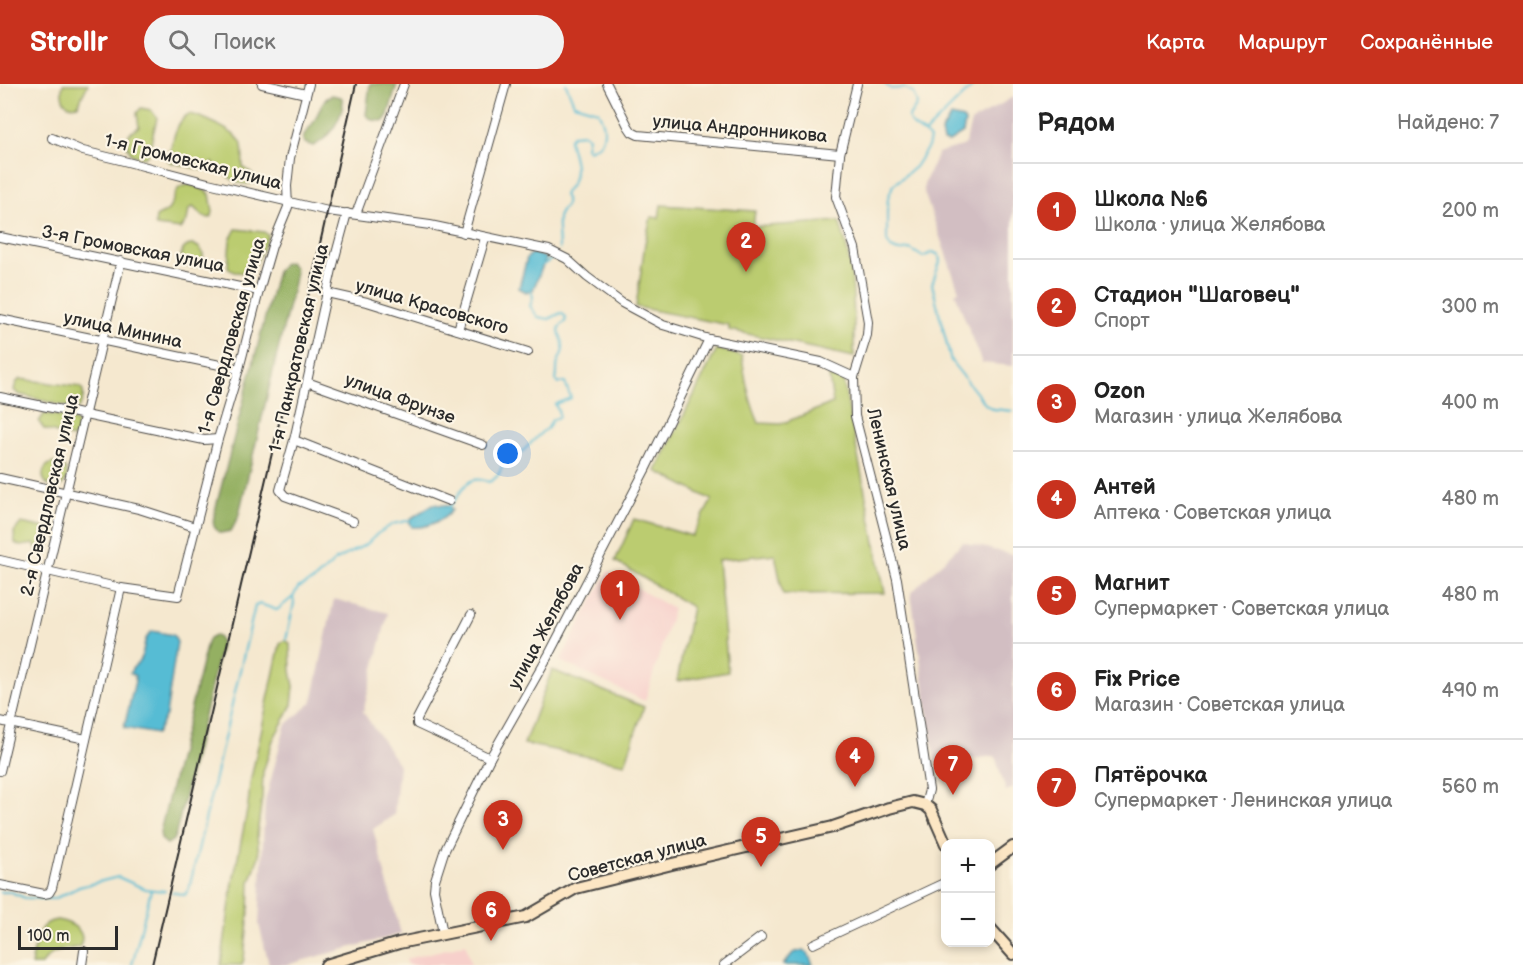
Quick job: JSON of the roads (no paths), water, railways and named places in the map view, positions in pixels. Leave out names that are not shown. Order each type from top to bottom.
[{"type":"street","points":[[262,84],[306,94]]},
{"type":"street","name":"1-я Свердловская улица","points":[[121,588],[178,596],[259,291],[272,246],[288,207],[290,158],[309,84]]},
{"type":"street","points":[[356,214],[404,84]]},
{"type":"street","points":[[464,233],[506,84]]},
{"type":"street","name":"улица Андронникова","points":[[607,84],[628,126],[638,135],[840,154]]},
{"type":"street","name":"Ленинская улица","points":[[857,84],[840,154],[836,197],[855,248],[868,322],[867,335],[854,377],[855,416],[897,579],[929,790],[925,805]]},
{"type":"street","name":"1-я Громовская улица","points":[[52,138],[83,151],[328,211],[464,233],[549,250],[560,255],[622,303],[663,325],[709,339],[821,362],[854,377]]},
{"type":"street","name":"1-я Панкратовская улица","points":[[347,213],[294,440],[280,490],[285,496],[353,521]]},
{"type":"street","name":"3-я Громовская улица","points":[[0,237],[259,291]]},
{"type":"street","points":[[458,330],[485,238]]},
{"type":"street","name":"2-я Свердловская улица","points":[[0,771],[121,261]]},
{"type":"street","name":"улица Красовского","points":[[327,293],[366,302],[528,352]]},
{"type":"street","name":"улица Минина","points":[[0,319],[239,369]]},
{"type":"street","name":"улица Желябова","points":[[443,933],[434,890],[444,852],[490,758],[548,656],[628,504],[709,339]]},
{"type":"street","name":"улица Фрунзе","points":[[307,382],[483,445]]},
{"type":"street","points":[[0,397],[204,440],[218,439]]},
{"type":"street","points":[[294,440],[449,501]]},
{"type":"street","points":[[0,478],[139,509],[195,527]]},
{"type":"street","points":[[0,560],[121,588],[52,888],[49,893],[45,894],[0,885]]},
{"type":"street","points":[[471,615],[417,719],[417,724],[490,758]]},
{"type":"street","points":[[0,721],[86,739]]},
{"type":"street","name":"Советская улица","points":[[326,965],[392,945],[526,917],[576,888],[832,827],[913,802],[925,805]]},
{"type":"street","points":[[925,805],[931,810],[944,839]]},
{"type":"street","points":[[995,860],[1013,847]]},
{"type":"street","points":[[813,944],[941,884]]},
{"type":"street","points":[[995,934],[1013,954]]},
{"type":"street","points":[[724,965],[761,937]]},
{"type":"street","points":[[82,965],[84,951]]},
{"type":"water","points":[[951,116],[963,119],[965,122],[963,133],[949,142],[943,141],[941,132]]},
{"type":"water","points":[[532,253],[546,258],[533,290],[526,292],[519,288],[527,258]]},
{"type":"water","points":[[433,504],[449,506],[452,510],[434,523],[412,527],[410,519]]},
{"type":"water","points":[[152,631],[173,635],[177,642],[166,715],[156,734],[124,728],[135,681],[135,676],[130,673],[140,660],[145,640]]},
{"type":"water","points":[[803,950],[808,953],[813,965],[783,965],[793,953]]},
{"type":"waterway","points":[[559,249],[558,218],[566,204],[564,195],[572,183],[575,172],[569,140],[572,135],[585,134],[588,137],[586,147],[589,150],[600,144],[604,131],[598,111],[574,104],[566,84]]},
{"type":"waterway","points":[[885,84],[891,89],[904,88],[913,93],[917,103],[909,120],[930,139],[928,147],[915,167],[893,185],[888,198],[887,241],[891,248],[898,251],[910,249],[923,257],[933,252],[939,255],[940,262],[932,284],[951,361],[986,405],[993,409],[1013,411]]},
{"type":"waterway","points":[[926,132],[975,84]]},
{"type":"waterway","points":[[543,265],[555,257]]},
{"type":"waterway","points":[[449,507],[469,482],[475,480],[489,482],[496,477],[506,458],[523,451],[548,428],[552,420],[559,417],[555,404],[571,398],[565,383],[558,383],[556,380],[557,364],[563,348],[559,328],[565,322],[566,317],[561,313],[549,319],[538,317],[530,306],[533,297],[531,290]]},
{"type":"waterway","points":[[172,892],[185,895],[189,889],[255,606],[260,604],[277,610],[293,597],[298,588],[314,580],[336,560],[367,544],[377,534],[393,524],[411,520]]},
{"type":"waterway","points":[[286,640],[294,603],[293,597]]},
{"type":"waterway","points":[[0,892],[11,892],[25,898],[54,899],[79,887],[118,877],[145,889],[165,891]]},
{"type":"waterway","points":[[132,965],[151,890]]},
{"type":"railway","points":[[152,965],[356,84]]},
{"type":"place","name":"Стадион \"Шаговец\"","points":[[746,272]]},
{"type":"place","name":"Школа №6","points":[[620,620]]},
{"type":"place","name":"Антей","points":[[855,787]]},
{"type":"place","name":"Пятёрочка","points":[[953,795]]},
{"type":"place","name":"Ozon","points":[[503,850]]},
{"type":"place","name":"Магнит","points":[[761,867]]},
{"type":"place","name":"Fix Price","points":[[491,941]]}]
